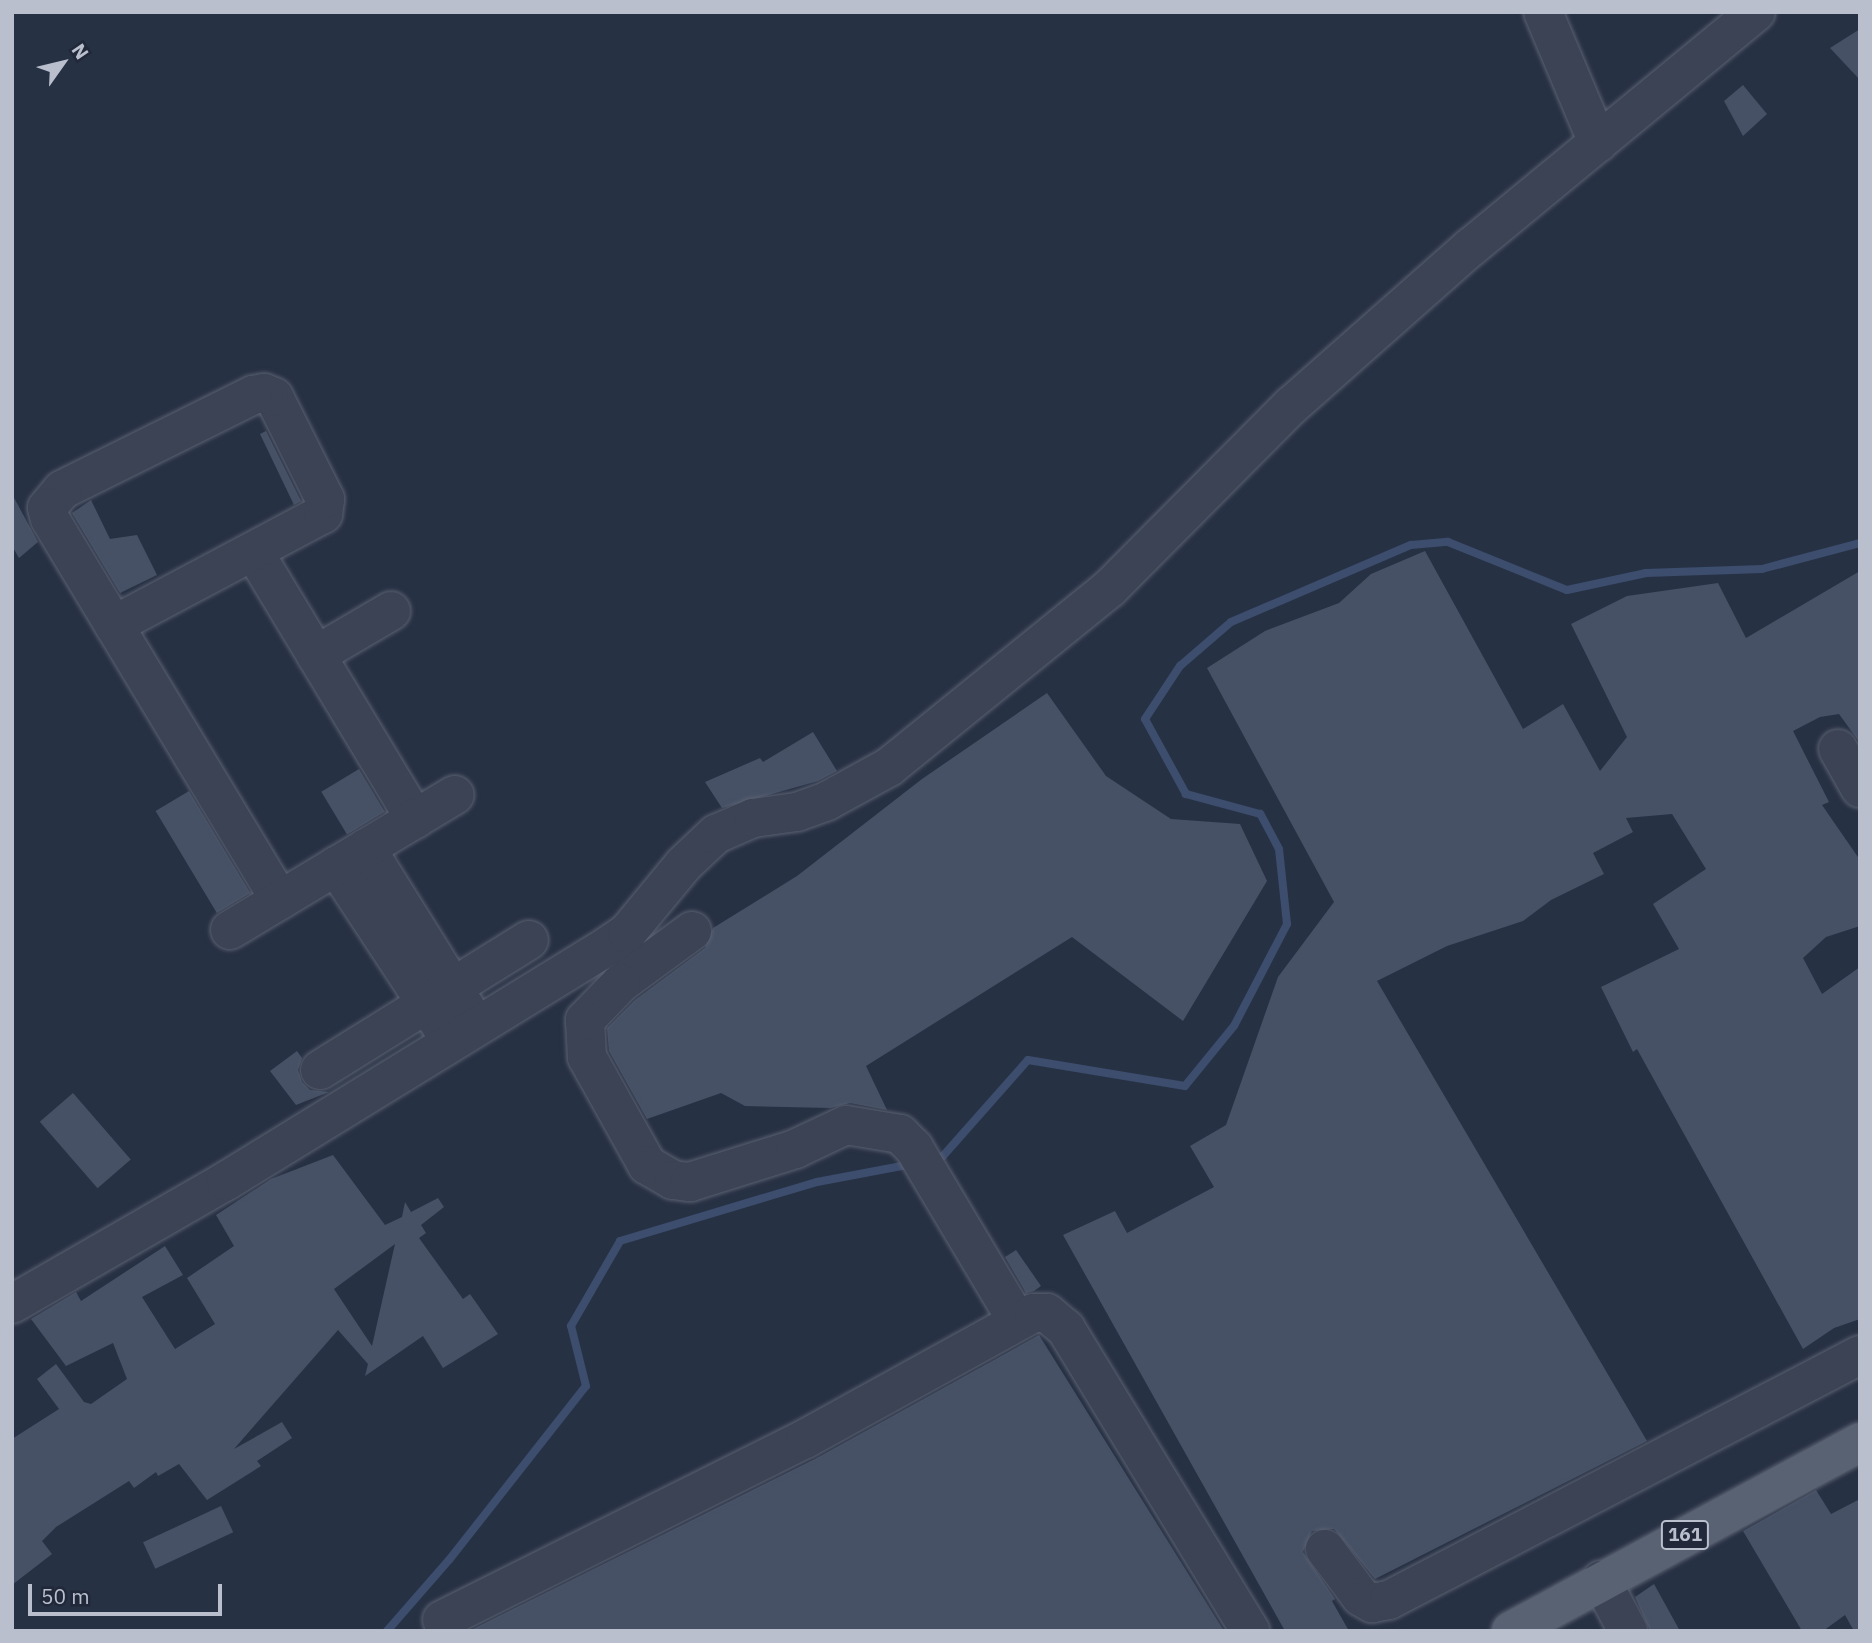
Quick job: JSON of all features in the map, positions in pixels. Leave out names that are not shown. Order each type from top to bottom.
[{"type":"main road","name":"161","points":[[1511,1631],[1615,1608],[1860,1442]]},
{"type":"street","points":[[1543,12],[1598,143]]},
{"type":"street","points":[[12,1304],[464,1034],[627,933],[684,864],[716,834],[738,823],[827,801],[889,767],[1110,588],[1291,406],[1471,247],[1756,12]]},
{"type":"street","points":[[114,625],[317,519],[326,507],[281,406],[264,393],[52,497],[47,508],[50,519],[280,900]]},
{"type":"street","points":[[254,552],[415,819]]},
{"type":"street","points":[[316,655],[391,611]]},
{"type":"street","points":[[1838,748],[1860,788]]},
{"type":"street","points":[[230,930],[455,795]]},
{"type":"street","points":[[351,857],[464,1034]]},
{"type":"street","points":[[692,931],[621,983],[585,1020],[587,1057],[647,1165],[673,1180],[690,1182],[795,1149],[846,1125],[900,1133],[923,1163],[1017,1321]]},
{"type":"street","points":[[320,1070],[529,940]]},
{"type":"street","points":[[442,1620],[805,1439],[1017,1321],[1033,1313],[1047,1313],[1066,1329],[1250,1631]]},
{"type":"street","points":[[1325,1549],[1361,1597],[1373,1603],[1389,1600],[1860,1355]]},
{"type":"building","points":[[1860,29],[1860,80],[1830,48]]},
{"type":"building","points":[[1743,85],[1767,114],[1743,136],[1724,101]]},
{"type":"building","points":[[266,431],[301,501],[294,505],[260,434]]},
{"type":"building","points":[[12,494],[38,542],[19,558],[12,546]]},
{"type":"building","points":[[91,500],[110,539],[137,535],[157,575],[120,593],[72,513]]},
{"type":"building","points":[[1425,551],[1523,729],[1563,704],[1600,771],[1627,737],[1571,624],[1627,596],[1718,583],[1746,638],[1860,571],[1860,743],[1839,714],[1820,717],[1793,731],[1829,802],[1822,805],[1860,860],[1860,926],[1826,937],[1803,958],[1822,994],[1860,967],[1860,1319],[1834,1328],[1803,1349],[1637,1049],[1633,1052],[1601,987],[1679,949],[1653,904],[1706,869],[1672,814],[1626,818],[1633,832],[1593,853],[1604,874],[1551,900],[1523,921],[1447,946],[1377,981],[1647,1441],[1375,1579],[1334,1529],[1312,1531],[1303,1552],[1335,1599],[1332,1601],[1349,1631],[1285,1631],[1063,1235],[1115,1211],[1127,1233],[1214,1187],[1190,1146],[1226,1125],[1278,977],[1334,902],[1207,668],[1265,631],[1339,603],[1371,574]]},
{"type":"building","points":[[1047,693],[1106,776],[1171,819],[1240,824],[1267,881],[1183,1021],[1072,937],[866,1066],[887,1110],[850,1103],[830,1108],[745,1106],[721,1093],[647,1119],[609,1051],[607,1028],[635,1000],[705,948],[713,928],[797,876],[922,779]]},
{"type":"building","points":[[813,732],[837,771],[818,781],[722,808],[705,782],[760,758],[763,762]]},
{"type":"building","points":[[359,769],[385,812],[347,835],[321,792]]},
{"type":"building","points":[[189,791],[250,893],[217,913],[156,811]]},
{"type":"building","points":[[297,1051],[302,1058],[298,1070],[302,1082],[310,1090],[329,1092],[296,1105],[270,1071]]},
{"type":"building","points":[[73,1093],[131,1159],[98,1188],[40,1122]]},
{"type":"building","points":[[333,1155],[385,1225],[402,1217],[405,1202],[411,1212],[438,1198],[444,1207],[421,1225],[426,1233],[419,1238],[463,1299],[470,1294],[498,1334],[443,1368],[423,1336],[365,1376],[368,1364],[338,1330],[234,1449],[282,1422],[292,1438],[257,1461],[261,1466],[207,1500],[179,1464],[158,1476],[156,1472],[134,1488],[129,1481],[56,1527],[42,1541],[52,1554],[12,1585],[12,1439],[59,1409],[37,1379],[56,1364],[84,1402],[91,1404],[127,1379],[113,1343],[66,1366],[31,1319],[76,1292],[81,1301],[165,1246],[183,1275],[142,1297],[175,1349],[215,1324],[187,1278],[234,1246],[216,1215],[271,1179]],"holes":[[[395,1244],[372,1346],[334,1289]]]},
{"type":"building","points":[[1016,1250],[1041,1286],[1034,1291],[1026,1293],[1005,1257]]},
{"type":"building","points":[[1039,1335],[1224,1631],[469,1631],[815,1459]]},
{"type":"building","points":[[1816,1490],[1831,1514],[1860,1499],[1860,1631],[1854,1631],[1845,1615],[1823,1631],[1802,1631],[1743,1531]]},
{"type":"building","points":[[221,1506],[233,1532],[155,1569],[143,1542]]},
{"type":"building","points":[[1654,1584],[1680,1631],[1650,1631],[1635,1597]]},
{"type":"waterway","points":[[931,1159],[943,1156],[1028,1060],[1185,1086],[1234,1026],[1287,924],[1279,849],[1260,814],[1186,794],[1145,719],[1180,666],[1231,622],[1411,545],[1448,542],[1567,590],[1646,573],[1762,569],[1860,543]]},
{"type":"waterway","points":[[387,1631],[449,1560],[586,1386],[571,1326],[620,1241],[817,1182],[912,1164]]}]
